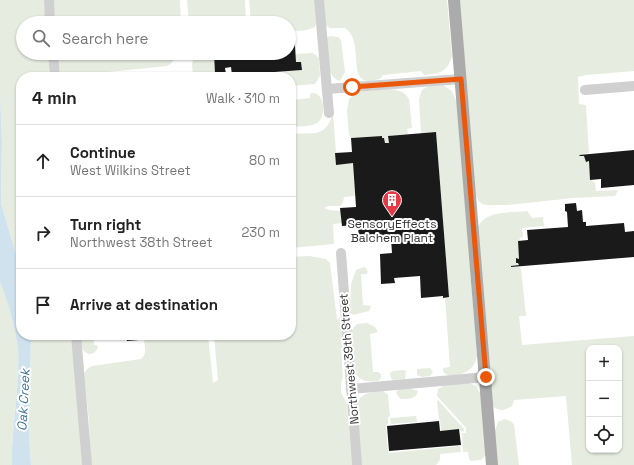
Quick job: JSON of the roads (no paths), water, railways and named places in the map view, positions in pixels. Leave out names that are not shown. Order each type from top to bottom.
[{"type":"main road","points":[[454,0],[492,465]]},
{"type":"street","points":[[49,0],[50,16]]},
{"type":"street","points":[[319,0],[329,114]]},
{"type":"street","points":[[54,60],[55,72]]},
{"type":"street","points":[[327,88],[461,79]]},
{"type":"street","points":[[585,90],[634,86]]},
{"type":"street","name":"Northwest 39th Street","points":[[340,253],[358,465]]},
{"type":"street","points":[[76,340],[87,465]]},
{"type":"street","points":[[351,389],[486,377]]},
{"type":"water","name":"Oak Creek","points":[[0,93],[2,142],[1,203],[16,255],[16,339],[6,298],[0,282]]},
{"type":"water","name":"Oak Creek","points":[[16,340],[31,340],[29,434],[31,465],[12,465],[18,380],[18,351]]},
{"type":"place","name":"SensoryEffects Balchem Plant","points":[[392,217]]}]
